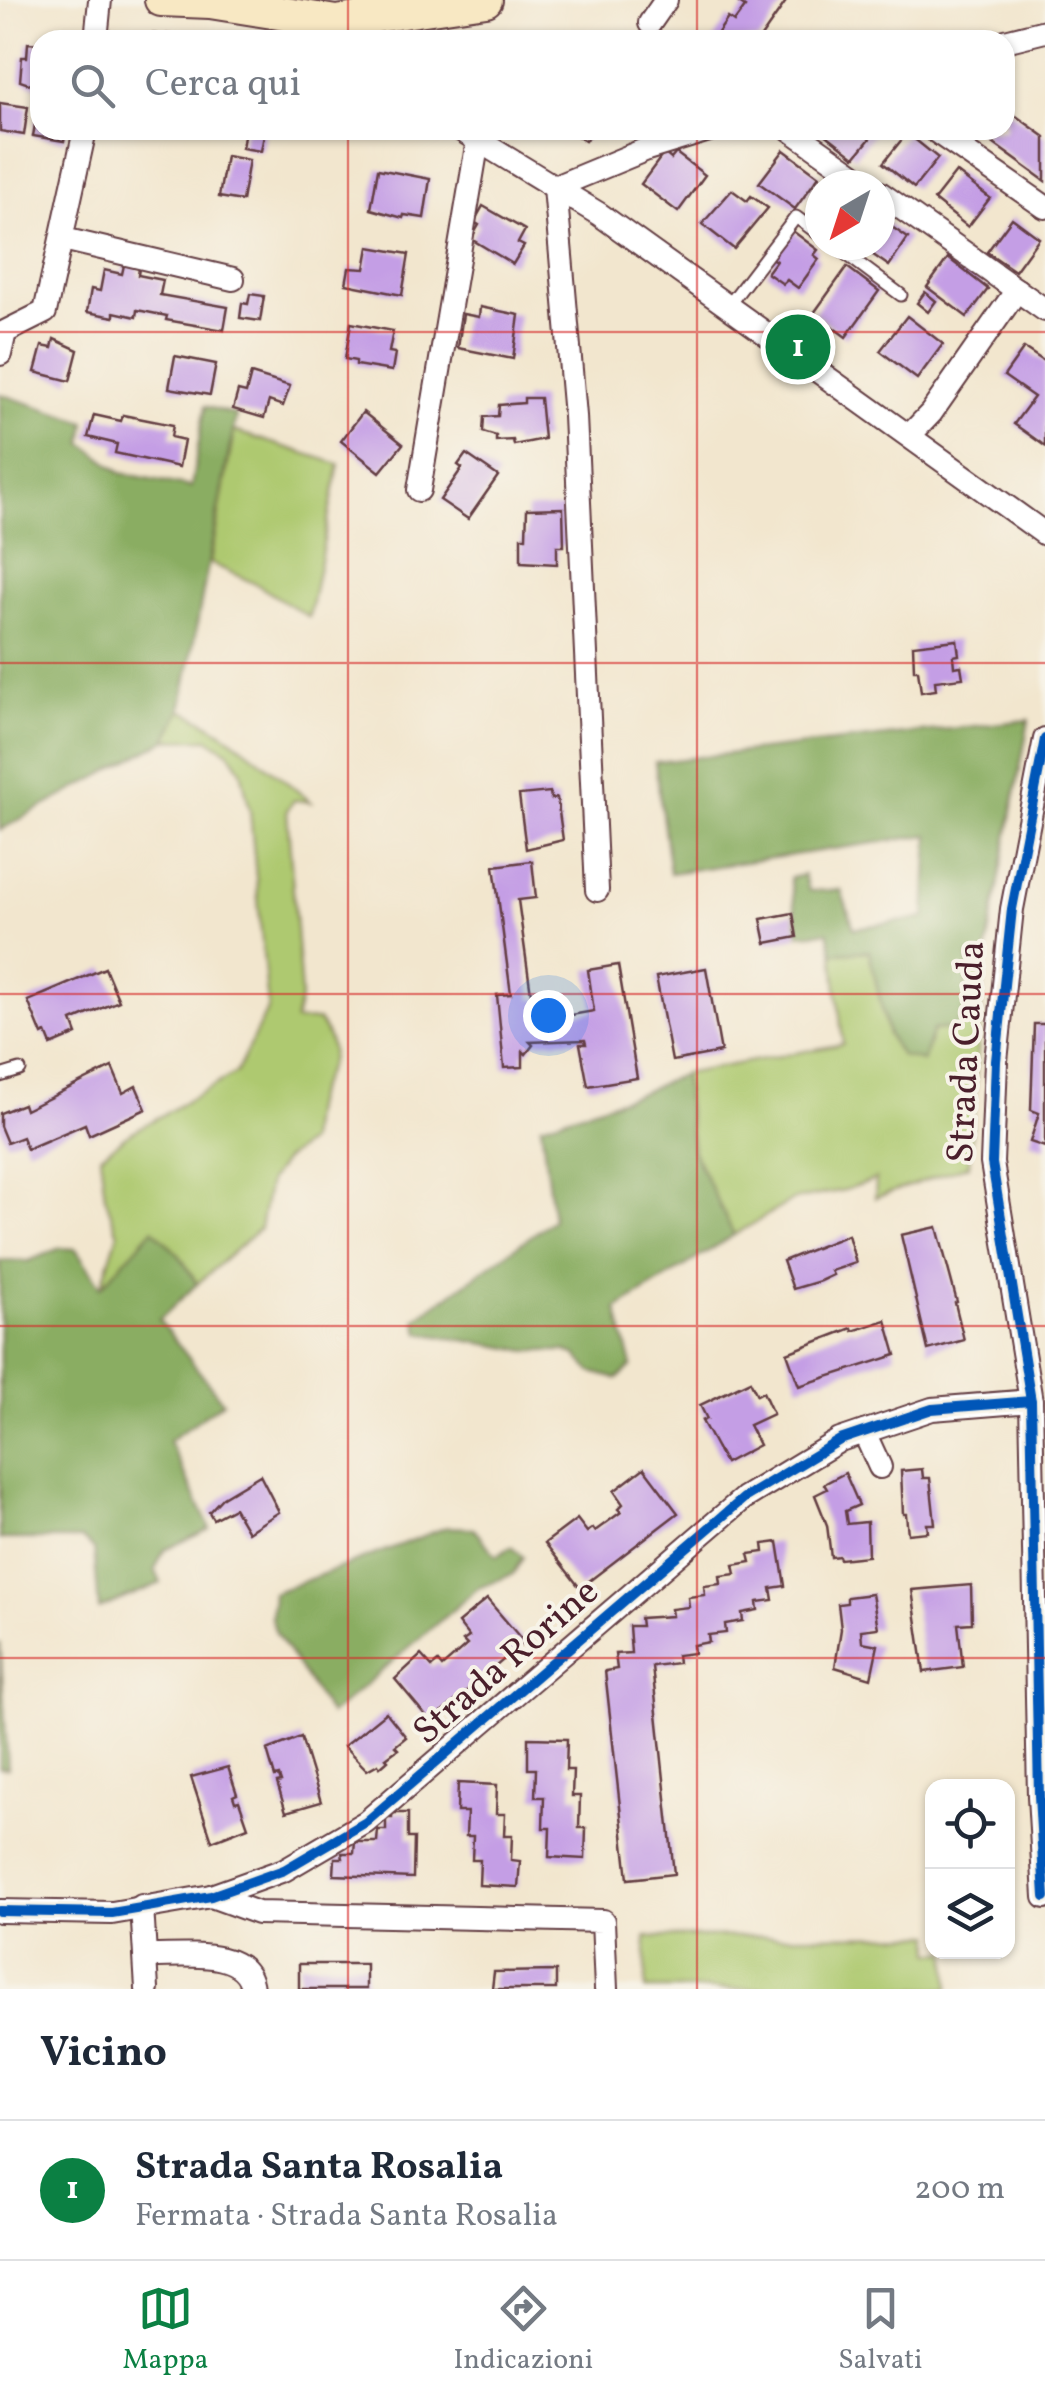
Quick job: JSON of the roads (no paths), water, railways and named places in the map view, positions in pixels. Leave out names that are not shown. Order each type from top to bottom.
[{"type":"main road","points":[[161,0],[210,1],[336,30]]},
{"type":"main road","points":[[345,30],[486,0]]},
{"type":"street","points":[[97,30],[100,0]]},
{"type":"street","points":[[650,22],[666,0]]},
{"type":"street","points":[[1015,39],[1045,31]]},
{"type":"street","points":[[0,354],[5,332],[45,312],[83,140]]},
{"type":"street","points":[[419,490],[468,140]]},
{"type":"street","points":[[477,140],[556,187],[728,306],[1045,534]]},
{"type":"street","points":[[556,187],[676,140]]},
{"type":"street","points":[[805,140],[848,170]]},
{"type":"street","points":[[948,140],[1045,207]]},
{"type":"street","points":[[556,187],[575,416],[597,890]]},
{"type":"street","points":[[895,204],[1045,310]]},
{"type":"street","points":[[62,239],[233,279]]},
{"type":"street","points":[[910,435],[931,413],[1018,290]]},
{"type":"street","name":"Strada Cauda","points":[[1045,739],[1012,909],[996,1061],[992,1146],[1026,1370],[1038,1395],[1040,1796],[1045,1897]]},
{"type":"street","name":"Strada Rorine","points":[[0,1911],[112,1913],[211,1896],[284,1870],[366,1822],[744,1498],[840,1440],[932,1409],[1038,1395]]},
{"type":"street","points":[[864,1432],[880,1467]]},
{"type":"street","points":[[211,1896],[258,1914],[603,1921],[606,1989]]},
{"type":"street","points":[[142,1906],[147,1989]]},
{"type":"street","points":[[147,1956],[232,1960],[246,1970],[252,1989]]},
{"type":"lane","points":[[728,306],[796,216],[805,223]]},
{"type":"lane","points":[[854,260],[901,295]]},
{"type":"lane","points":[[0,1076],[20,1070]]},
{"type":"place","name":"Strada Santa Rosalia","points":[[798,347]]}]
